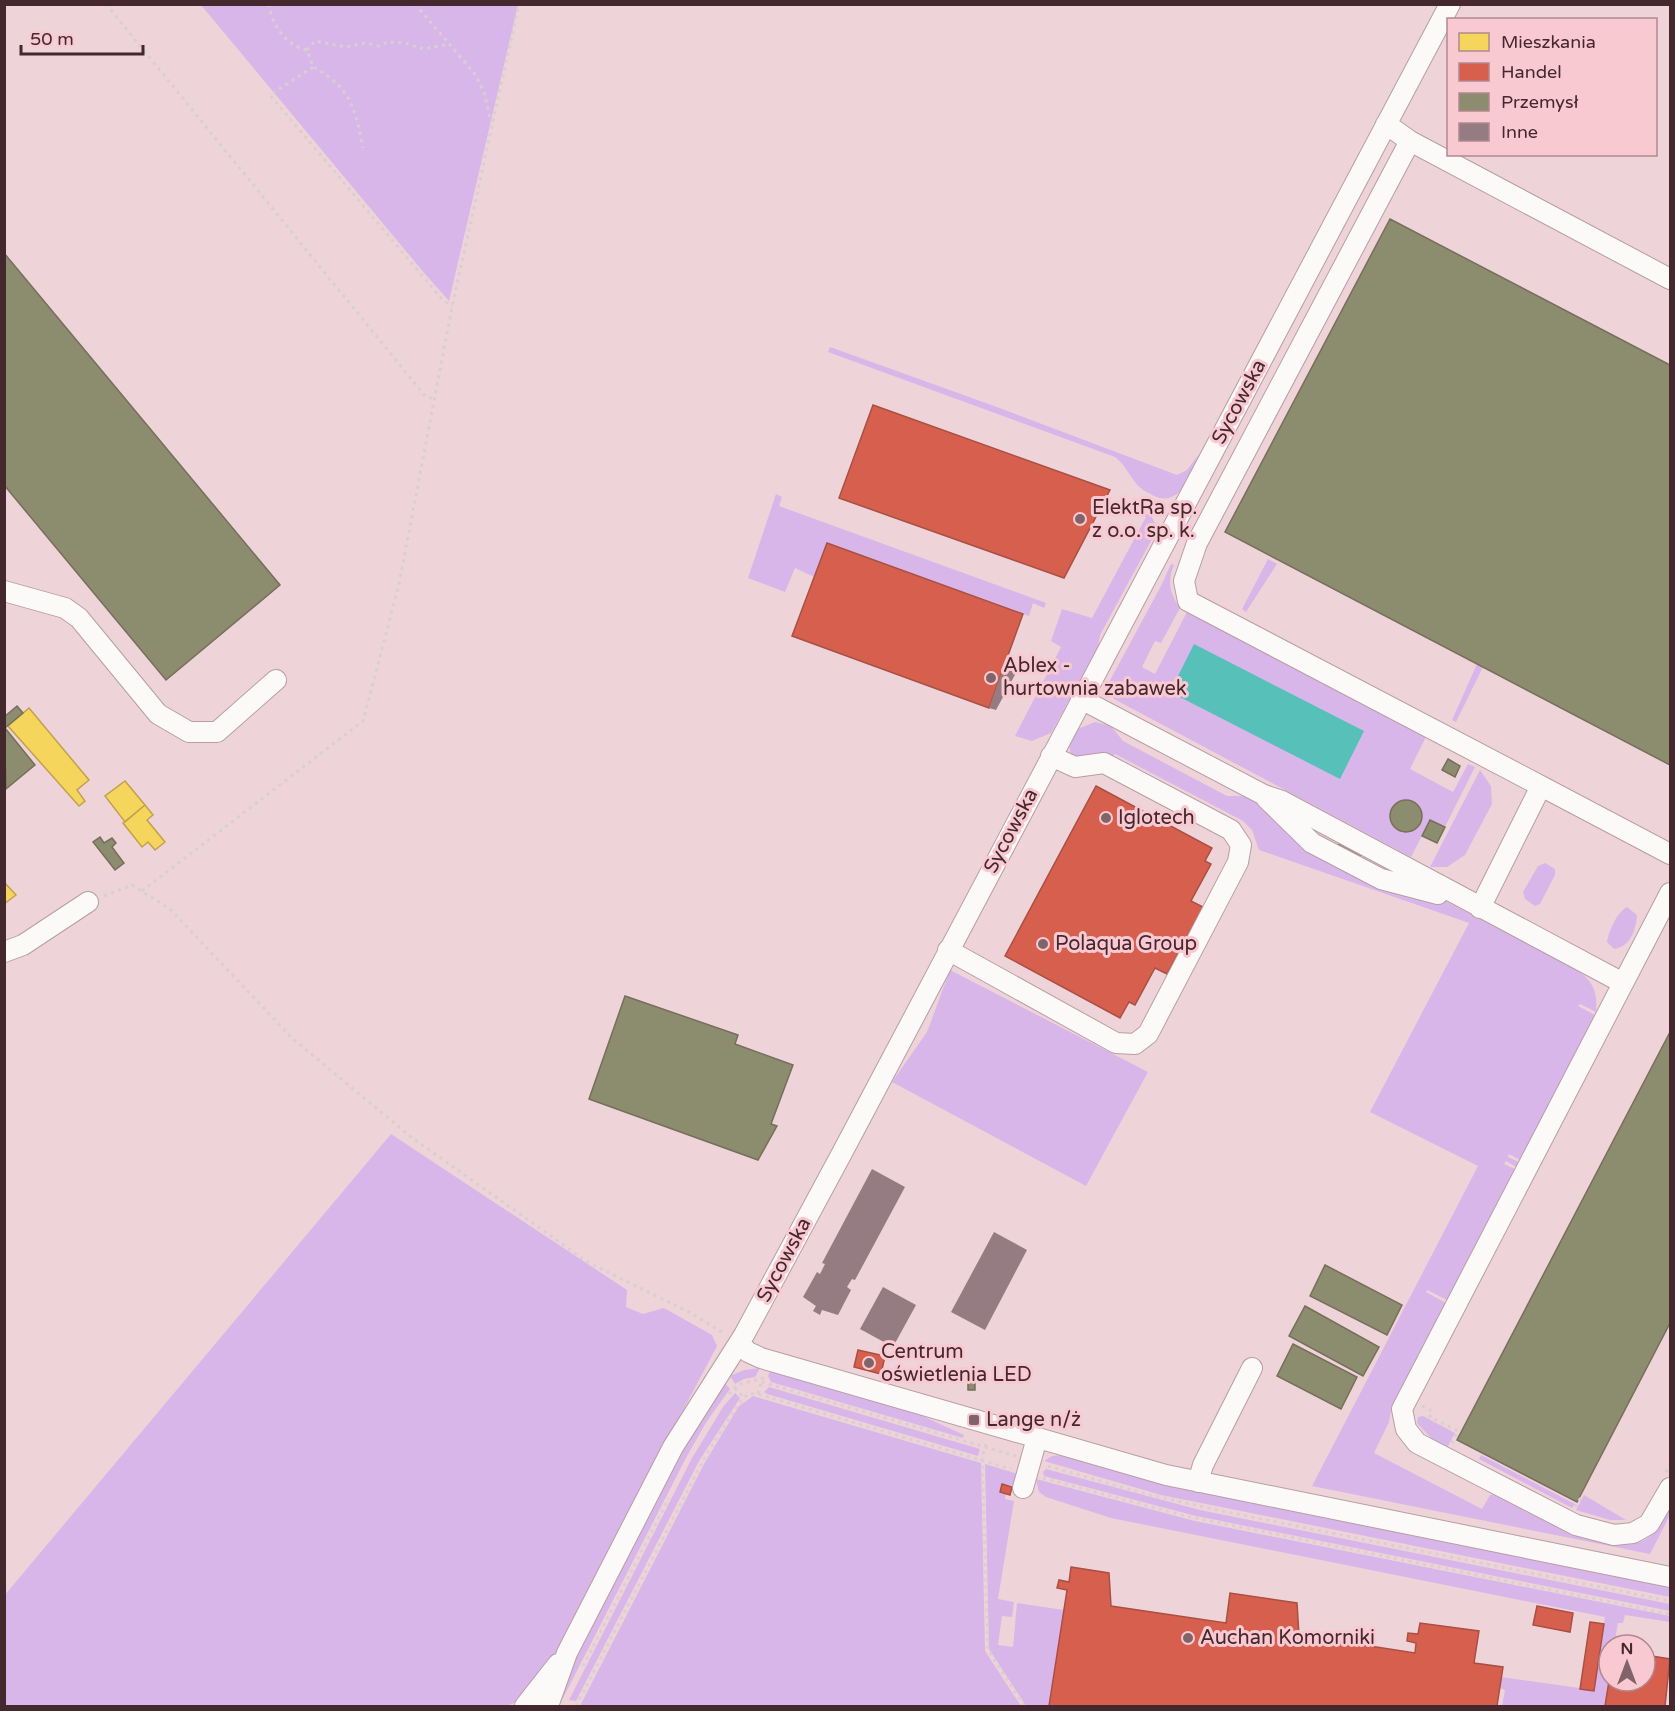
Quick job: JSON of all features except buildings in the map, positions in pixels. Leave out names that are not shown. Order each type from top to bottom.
[{"type":"street","name":"Sycowska","points":[[548,1707],[567,1653],[677,1438],[739,1343],[842,1153],[1450,4]]},
{"type":"street","points":[[1386,124],[1410,141],[1671,279]]},
{"type":"street","points":[[1410,141],[1197,543],[1184,581],[1188,601],[1671,854]]},
{"type":"street","points":[[4,591],[65,608],[79,618],[158,714],[189,732],[217,732],[276,680]]},
{"type":"street","points":[[1081,699],[1264,795],[1282,801],[1453,890],[1480,908],[1623,983]]},
{"type":"street","points":[[948,950],[1116,1043],[1135,1044],[1148,1034],[1238,862],[1241,845],[1232,830],[1104,763],[1075,767],[1051,756]]},
{"type":"street","points":[[1480,908],[1541,786]]},
{"type":"street","points":[[1668,1481],[1654,1518],[1641,1530],[1625,1535],[1587,1529],[1417,1443],[1408,1435],[1402,1416],[1409,1392],[1671,893]]},
{"type":"street","points":[[4,952],[23,945],[88,902]]},
{"type":"street","points":[[739,1343],[748,1352],[761,1358],[1198,1482],[1671,1577]]},
{"type":"street","points":[[1198,1482],[1203,1465],[1252,1368]]},
{"type":"street","points":[[1027,1474],[1037,1438]]},
{"type":"street","name":"Sycowska","points":[[525,1707],[567,1653]]},
{"type":"path","points":[[106,4],[426,397],[436,399]]},
{"type":"path","points":[[269,4],[281,36],[296,48],[307,50]]},
{"type":"path","points":[[415,4],[475,74],[484,92],[491,123]]},
{"type":"path","points":[[142,891],[363,721],[399,584],[452,307],[519,4]]},
{"type":"path","points":[[307,50],[315,41],[346,47],[365,43],[379,46],[388,42],[405,43],[423,49],[449,44]]},
{"type":"path","points":[[307,50],[313,67],[334,78],[348,96],[358,123],[363,148]]},
{"type":"path","points":[[313,67],[270,95],[452,307]]},
{"type":"path","points":[[88,902],[132,885],[170,909],[292,1038],[411,1137],[589,1263],[701,1319],[739,1343]]},
{"type":"path","points":[[723,1402],[737,1385],[755,1380],[985,1446],[1027,1474],[1671,1601]]},
{"type":"path","points":[[576,1707],[705,1457],[727,1420],[748,1394],[758,1394],[1027,1474],[1186,1516],[1671,1614]]},
{"type":"path","points":[[1418,1398],[1421,1405],[1432,1411],[1430,1417],[1458,1431],[1450,1447]]},
{"type":"path","points":[[985,1446],[983,1461],[988,1650],[1024,1707]]},
{"type":"path","points":[[1668,1481],[1671,1464]]},
{"type":"path","points":[[1580,1499],[1583,1494]]},
{"type":"path","points":[[579,1674],[670,1495]]},
{"type":"shaded area","points":[[201,5],[518,5],[449,301],[425,274]]},
{"type":"shaded area","points":[[830,347],[1177,475],[1187,470],[1199,454],[1188,479],[1178,493],[1163,498],[1154,496],[1139,487],[1115,457],[828,352]]},
{"type":"shaded area","points":[[776,494],[782,497],[779,506],[1046,603],[1044,608],[1033,603],[1029,616],[827,543],[814,577],[795,568],[785,592],[748,578]]},
{"type":"shaded area","points":[[1133,507],[1151,516],[1158,528],[1100,635],[1098,647],[1051,733],[1032,741],[1015,736],[1061,647],[1051,641],[1062,609],[1092,618],[1146,517],[1130,509]]},
{"type":"shaded area","points":[[1268,559],[1277,564],[1246,612],[1242,609]]},
{"type":"shaded area","points":[[1171,564],[1174,565],[1171,587],[1180,608],[1161,643],[1155,641],[1142,667],[1155,674],[1187,612],[1427,735],[1410,769],[1453,792],[1468,764],[1475,767],[1445,827],[1430,820],[1411,857],[1114,699],[1108,684]]},
{"type":"shaded area","points":[[1477,664],[1483,667],[1456,722],[1452,720]]},
{"type":"shaded area","points":[[1095,722],[1111,726],[1123,741],[1227,796],[1246,796],[1262,805],[1293,839],[1396,893],[1447,902],[1574,968],[1589,981],[1595,992],[1596,1012],[1580,1004],[1578,1006],[1595,1015],[1594,1019],[1520,1160],[1509,1154],[1508,1157],[1519,1162],[1516,1167],[1506,1161],[1504,1164],[1515,1169],[1447,1300],[1427,1290],[1426,1292],[1446,1303],[1392,1405],[1389,1422],[1374,1453],[1482,1509],[1490,1495],[1496,1494],[1569,1532],[1590,1540],[1611,1544],[1630,1544],[1646,1539],[1663,1521],[1670,1507],[1670,1515],[1650,1554],[1312,1486],[1478,1166],[1370,1112],[1469,923],[1259,850],[1252,830],[1243,821],[1115,754],[1111,758],[1078,759],[1071,756],[1068,740],[1075,730]]},
{"type":"shaded area","points":[[1480,770],[1491,786],[1492,804],[1465,855],[1447,867],[1430,867]]},
{"type":"shaded area","points":[[1545,863],[1555,869],[1555,875],[1540,904],[1535,906],[1525,899],[1523,892],[1538,866]]},
{"type":"shaded area","points":[[1627,907],[1637,915],[1634,931],[1625,945],[1614,949],[1607,942],[1608,938],[1617,917]]},
{"type":"shaded area","points":[[950,970],[1148,1072],[1086,1186],[892,1082],[927,1032]]},
{"type":"shaded area","points":[[391,1134],[627,1290],[626,1307],[643,1314],[664,1308],[712,1335],[717,1346],[552,1659],[525,1700],[505,1706],[5,1706],[4,1596]]},
{"type":"shaded area","points":[[760,1368],[755,1377],[735,1384],[730,1376],[744,1370]]},
{"type":"shaded area","points":[[770,1370],[914,1412],[964,1435],[963,1438],[771,1382],[768,1376]]},
{"type":"shaded area","points":[[725,1383],[730,1389],[707,1421],[687,1456],[563,1698],[558,1695],[574,1659],[679,1453]]},
{"type":"shaded area","points":[[769,1387],[980,1449],[978,1456],[767,1394],[764,1392]]},
{"type":"shaded area","points":[[735,1393],[740,1398],[699,1461],[576,1701],[569,1700],[692,1458],[723,1407]]},
{"type":"shaded area","points":[[753,1396],[981,1463],[985,1651],[1021,1706],[580,1706],[704,1464],[739,1406]]},
{"type":"shaded area","points":[[1423,1416],[1455,1433],[1447,1448],[1434,1441],[1417,1423],[1418,1417]]},
{"type":"shaded area","points":[[1063,1455],[1203,1492],[1656,1583],[1670,1589],[1670,1597],[1161,1495],[1044,1461],[1052,1456]]},
{"type":"shaded area","points":[[1481,1455],[1575,1504],[1572,1508],[1479,1459]]},
{"type":"shaded area","points":[[985,1464],[1018,1474],[1016,1486],[1002,1484],[1000,1491],[1006,1494],[1005,1499],[1014,1501],[998,1599],[1014,1602],[1012,1617],[1002,1616],[998,1645],[1013,1647],[1017,1603],[1064,1610],[1049,1706],[1026,1706],[989,1649]]},
{"type":"shaded area","points":[[1046,1469],[1200,1510],[1670,1604],[1670,1611],[1196,1516],[1044,1476],[1043,1472]]},
{"type":"shaded area","points":[[1036,1479],[1195,1521],[1670,1616],[1670,1622],[1625,1615],[1623,1623],[1618,1623],[1616,1633],[1603,1633],[1605,1617],[1111,1518],[1046,1497],[1039,1492]]},
{"type":"shaded area","points":[[1584,1495],[1626,1520],[1610,1520],[1576,1510]]},
{"type":"shaded area","points":[[1597,1670],[1597,1693],[1607,1693],[1605,1706],[1502,1706],[1505,1690],[1500,1688],[1501,1677],[1594,1690]]},
{"type":"water","points":[[1194,644],[1364,731],[1340,779],[1170,692]]},
{"type":"place","name":"ElektRa sp. z o.o. sp. k.","points":[[1080,519]]},
{"type":"place","name":"Ablex - hurtownia zabawek","points":[[991,678]]},
{"type":"place","name":"Iglotech","points":[[1106,818]]},
{"type":"place","name":"Polaqua Group","points":[[1043,944]]},
{"type":"place","name":"Centrum oświetlenia LED","points":[[869,1363]]},
{"type":"place","name":"Lange n/ż","points":[[974,1420]]},
{"type":"place","name":"Auchan Komorniki","points":[[1188,1638]]}]
